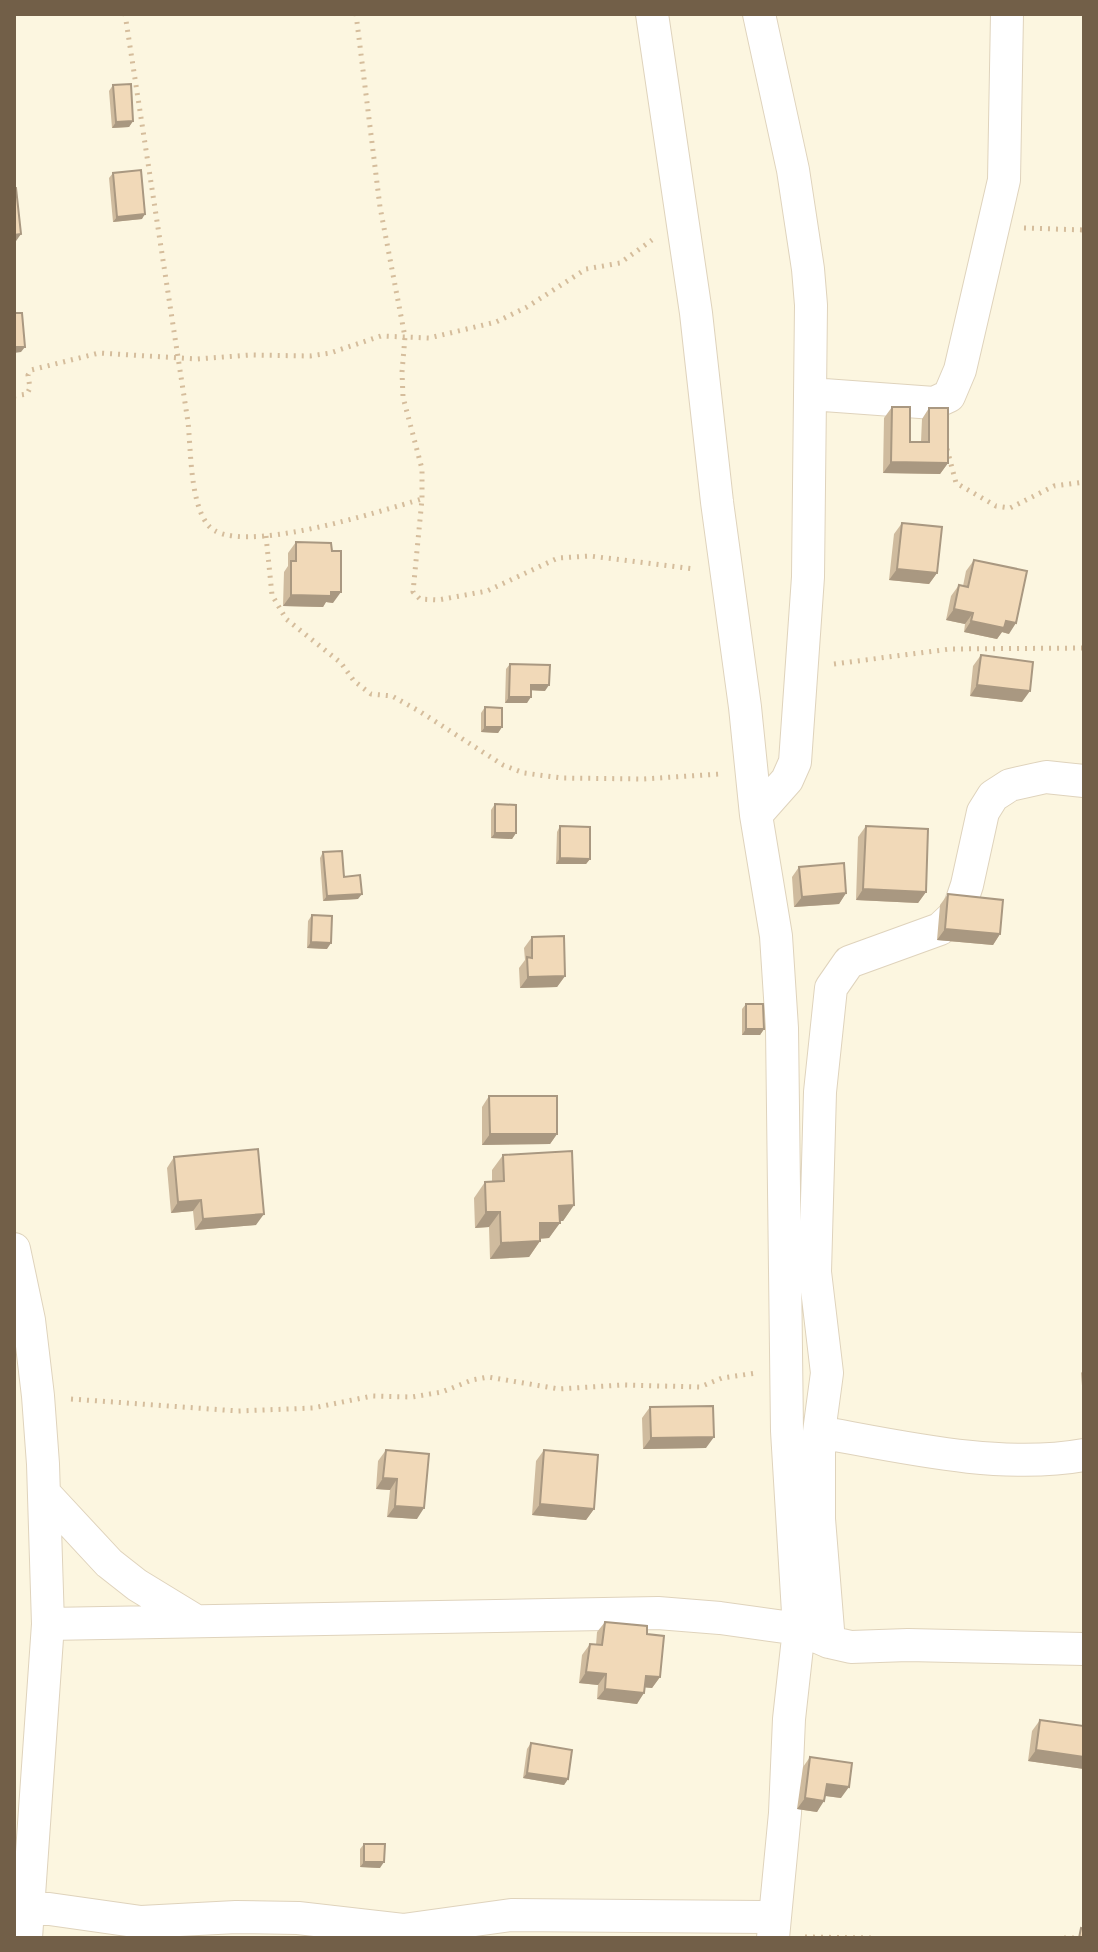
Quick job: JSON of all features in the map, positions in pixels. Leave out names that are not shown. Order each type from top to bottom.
[{"type":"street","points":[[28,1906],[141,1922],[236,1917],[298,1918],[403,1930],[511,1915],[773,1930],[799,1629],[787,1431],[782,1028],[776,936],[756,815],[683,221],[652,14]]},
{"type":"street","points":[[756,815],[787,780],[795,762],[808,577],[810,394],[808,269],[793,170],[759,14]]},
{"type":"street","points":[[810,394],[934,403],[949,396],[960,370],[1004,180],[1007,14]]},
{"type":"street","points":[[829,1642],[819,1519],[819,1432],[827,1373],[815,1272],[820,1092],[831,988],[849,962],[940,929],[958,912],[983,812],[993,796],[1010,785],[1046,777],[1084,781]]},
{"type":"street","points":[[14,1249],[29,1320],[29,1381],[44,1493],[48,1624],[26,1938]]},
{"type":"street","points":[[819,1432],[937,1453],[1052,1461],[1084,1455]]},
{"type":"street","points":[[44,1493],[109,1563],[137,1585],[196,1621]]},
{"type":"street","points":[[48,1624],[658,1613],[799,1629],[829,1642],[851,1647],[908,1645],[1084,1649]]},
{"type":"path","points":[[125,14],[199,510],[207,524],[217,534],[236,538],[266,536],[338,523],[422,499]]},
{"type":"path","points":[[356,14],[380,207],[405,337],[403,397],[422,469],[413,592],[420,599],[438,600],[487,591],[558,558],[590,556],[727,573]]},
{"type":"path","points":[[14,396],[27,394],[31,370],[99,353],[178,358],[310,356],[330,353],[381,336],[429,338],[496,322],[527,307],[586,269],[620,263],[683,221]]},
{"type":"path","points":[[995,227],[1084,230]]},
{"type":"path","points":[[934,403],[956,483],[976,496],[996,506],[1010,508],[1054,486],[1084,482]]},
{"type":"path","points":[[266,536],[272,595],[286,619],[341,663],[354,681],[371,694],[392,696],[503,765],[524,773],[562,778],[643,779],[752,772]]},
{"type":"path","points":[[801,667],[950,649],[1084,648]]},
{"type":"path","points":[[29,1381],[104,1403],[263,1410],[313,1408],[372,1396],[427,1395],[488,1377],[559,1389],[623,1385],[700,1387],[736,1374],[787,1372]]},
{"type":"path","points":[[773,1930],[872,1938]]},
{"type":"path","points":[[1064,1938],[1084,1938]]},
{"type":"building","points":[[131,84],[133,121],[116,122],[113,85]]},
{"type":"building","points":[[141,170],[145,214],[117,217],[113,173]]},
{"type":"building","points":[[14,188],[21,234],[14,235]]},
{"type":"building","points":[[14,313],[22,313],[25,347],[14,347]]},
{"type":"building","points":[[892,407],[910,407],[910,442],[929,442],[929,408],[948,408],[948,463],[891,462]]},
{"type":"building","points":[[902,523],[942,527],[937,573],[897,569]]},
{"type":"building","points":[[296,542],[331,543],[332,551],[341,551],[341,592],[331,592],[331,596],[291,595],[291,561],[296,561]]},
{"type":"building","points":[[974,560],[1027,571],[1016,623],[1006,621],[1004,628],[971,621],[973,613],[954,609],[959,585],[968,587]]},
{"type":"building","points":[[981,655],[1033,662],[1030,691],[977,685]]},
{"type":"building","points":[[510,664],[550,665],[549,685],[531,685],[531,697],[509,697]]},
{"type":"building","points":[[485,707],[502,708],[502,727],[485,727]]},
{"type":"building","points":[[495,804],[516,805],[516,833],[495,833]]},
{"type":"building","points":[[560,826],[590,827],[590,859],[560,858]]},
{"type":"building","points":[[866,826],[928,829],[926,892],[863,889]]},
{"type":"building","points":[[342,851],[344,877],[360,875],[362,894],[327,896],[323,852]]},
{"type":"building","points":[[844,863],[846,893],[802,897],[799,867]]},
{"type":"building","points":[[948,894],[1003,900],[1000,934],[945,929]]},
{"type":"building","points":[[312,915],[332,916],[331,943],[311,942]]},
{"type":"building","points":[[564,936],[565,976],[528,977],[527,957],[532,958],[532,937]]},
{"type":"building","points":[[746,1004],[763,1004],[764,1029],[746,1029]]},
{"type":"building","points":[[489,1096],[557,1096],[557,1134],[490,1134]]},
{"type":"building","points":[[258,1149],[264,1214],[203,1219],[201,1200],[178,1202],[174,1157]]},
{"type":"building","points":[[572,1151],[574,1205],[559,1206],[560,1223],[540,1223],[540,1241],[501,1243],[500,1212],[486,1212],[485,1182],[504,1181],[503,1155]]},
{"type":"building","points":[[713,1406],[714,1437],[651,1438],[650,1407]]},
{"type":"building","points":[[386,1450],[429,1454],[424,1508],[395,1506],[397,1479],[383,1478]]},
{"type":"building","points":[[544,1450],[598,1455],[594,1509],[540,1504]]},
{"type":"building","points":[[605,1622],[647,1626],[647,1634],[664,1636],[660,1677],[646,1676],[644,1693],[605,1689],[606,1674],[586,1672],[590,1644],[602,1645]]},
{"type":"building","points":[[1040,1720],[1084,1726],[1084,1757],[1036,1750]]},
{"type":"building","points":[[531,1743],[572,1750],[568,1779],[527,1773]]},
{"type":"building","points":[[810,1757],[852,1763],[849,1787],[827,1784],[824,1801],[805,1798]]},
{"type":"building","points":[[364,1844],[385,1844],[384,1862],[364,1862]]}]
